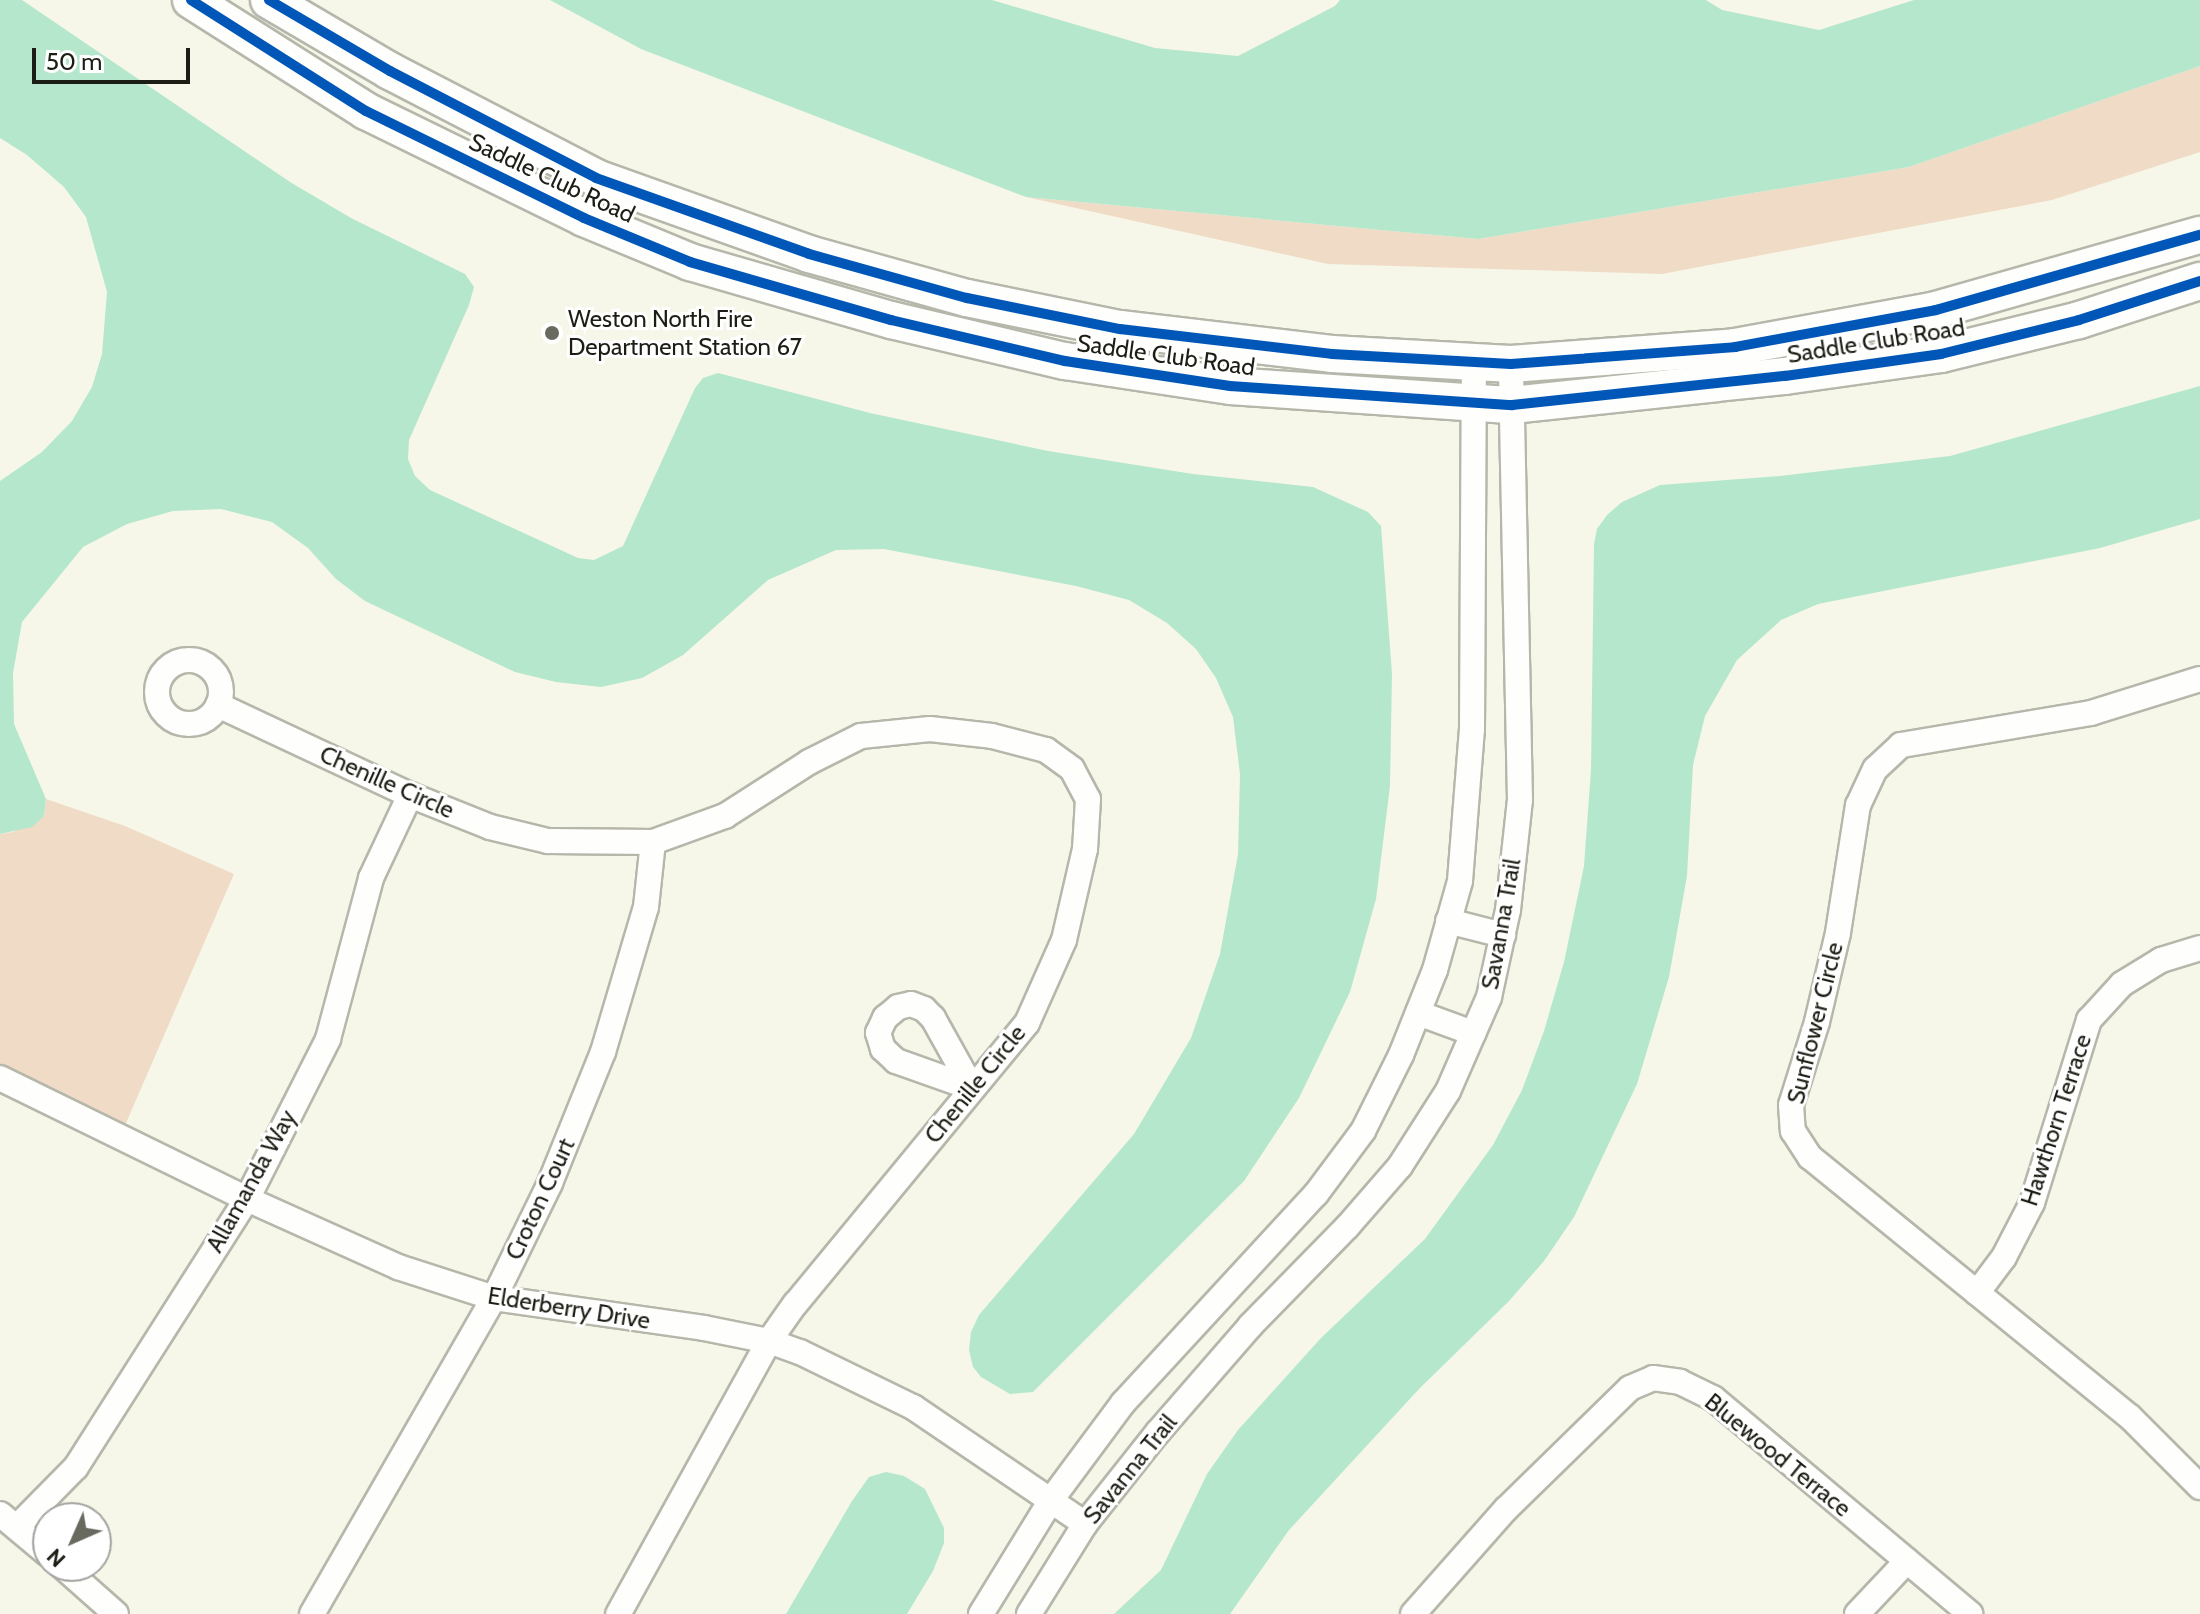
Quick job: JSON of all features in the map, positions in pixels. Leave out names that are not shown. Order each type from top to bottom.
[{"type":"street","name":"Saddle Club Road","points":[[191,0],[366,111],[584,218],[690,262],[891,320],[1065,361],[1230,386],[1512,405],[1785,376],[1941,354],[2079,320],[2200,281]]},
{"type":"street","name":"Saddle Club Road","points":[[269,0],[390,71],[596,178],[809,254],[967,298],[1120,329],[1332,354],[1511,364],[1735,347],[1936,310],[2200,235]]},
{"type":"street","name":"Savanna Trail","points":[[981,1614],[1051,1500],[1123,1403],[1316,1194],[1363,1131],[1435,970],[1460,881],[1472,729],[1474,361]]},
{"type":"street","name":"Savanna Trail","points":[[1029,1614],[1085,1524],[1158,1432],[1250,1326],[1347,1227],[1400,1166],[1448,1091],[1489,997],[1503,935],[1520,800],[1511,364]]},
{"type":"street","name":"Sunflower Circle","points":[[2200,679],[2091,713],[1901,745],[1875,769],[1858,805],[1838,933],[1817,1022],[1791,1105],[1793,1131],[1810,1157],[2130,1417],[2200,1487]]},
{"type":"street","name":"Chenille Circle","points":[[218,705],[410,795],[490,827],[548,841],[653,842],[725,816],[809,762],[861,736],[930,729],[992,736],[1046,750],[1072,769],[1088,799],[1085,849],[1064,940],[1027,1023],[769,1341],[618,1614]]},
{"type":"street","name":"Allamanda Way","points":[[9,1520],[76,1467],[247,1199],[328,1039],[371,878],[410,795]]},
{"type":"street","name":"Croton Court","points":[[312,1614],[494,1298],[550,1183],[603,1052],[646,907],[653,842]]},
{"type":"street","points":[[1448,921],[1503,935]]},
{"type":"street","name":"Hawthorn Terrace","points":[[1977,1293],[2004,1257],[2032,1203],[2089,1020],[2122,984],[2161,960],[2200,948]]},
{"type":"street","points":[[1418,1013],[1473,1033]]},
{"type":"street","name":"Elderberry Drive","points":[[1,1080],[247,1199],[398,1267],[494,1298],[704,1328],[769,1341],[890,1394],[1085,1524]]},
{"type":"street","name":"Bluewood Terrace","points":[[1413,1614],[1528,1487],[1630,1388],[1653,1378],[1680,1382],[1713,1398],[1970,1614]]},
{"type":"street","points":[[9,1520],[32,1540]]},
{"type":"street","points":[[1857,1614],[1907,1561]]},
{"type":"street","points":[[80,1582],[116,1614]]},
{"type":"shaded area","points":[[0,0],[22,0],[290,182],[351,218],[465,274],[474,287],[469,305],[409,440],[408,459],[415,476],[430,490],[578,558],[594,560],[623,546],[695,388],[703,378],[718,373],[870,413],[1048,451],[1193,474],[1313,487],[1368,512],[1381,526],[1392,674],[1390,786],[1376,899],[1350,992],[1299,1098],[1244,1181],[1033,1392],[1010,1394],[981,1377],[973,1367],[969,1350],[971,1332],[979,1315],[1134,1134],[1191,1038],[1220,954],[1238,854],[1240,774],[1233,717],[1216,678],[1196,649],[1167,623],[1129,600],[1076,586],[884,549],[836,550],[768,580],[683,655],[642,678],[601,687],[556,682],[515,672],[365,601],[336,579],[308,548],[272,522],[221,509],[173,511],[127,524],[83,547],[22,622],[13,673],[14,724],[46,799],[44,816],[32,827],[0,834],[0,481],[42,452],[72,421],[92,387],[102,354],[107,292],[86,217],[64,187],[27,155],[0,138]]},
{"type":"shaded area","points":[[550,0],[992,0],[1155,48],[1238,56],[1335,6],[1340,0],[1706,0],[1722,10],[1819,30],[1914,0],[2200,0],[2200,66],[1909,167],[1478,239],[1026,197],[641,49]]},
{"type":"shaded area","points":[[2200,66],[2200,152],[2052,200],[1662,274],[1328,264],[1026,197],[1478,239],[1909,167]]},
{"type":"shaded area","points":[[2200,386],[2200,519],[2100,548],[1818,604],[1781,620],[1737,660],[1705,716],[1693,765],[1687,876],[1669,977],[1637,1084],[1574,1217],[1544,1261],[1509,1301],[1419,1389],[1289,1530],[1230,1614],[1114,1614],[1161,1570],[1207,1474],[1238,1430],[1321,1338],[1425,1239],[1493,1145],[1522,1090],[1544,1031],[1564,962],[1584,866],[1591,770],[1594,544],[1597,529],[1607,515],[1622,502],[1660,485],[1780,476],[1950,456]]},
{"type":"shaded area","points":[[46,799],[125,826],[234,874],[120,1137],[0,1078],[0,834],[13,832],[44,816]]},
{"type":"shaded area","points":[[886,1472],[904,1476],[925,1489],[944,1528],[944,1543],[933,1571],[907,1614],[786,1614],[852,1501],[869,1477]]},
{"type":"cycle path","points":[[191,0],[366,111],[584,218],[690,262],[891,320],[1065,361],[1230,386],[1512,405],[1785,376],[1941,354],[2079,320],[2200,281]]},
{"type":"cycle path","points":[[269,0],[390,71],[596,178],[809,254],[967,298],[1120,329],[1332,354],[1511,364],[1735,347],[1936,310],[2200,235]]},
{"type":"place","name":"Weston North Fire Department Station 67","points":[[552,333]]}]
